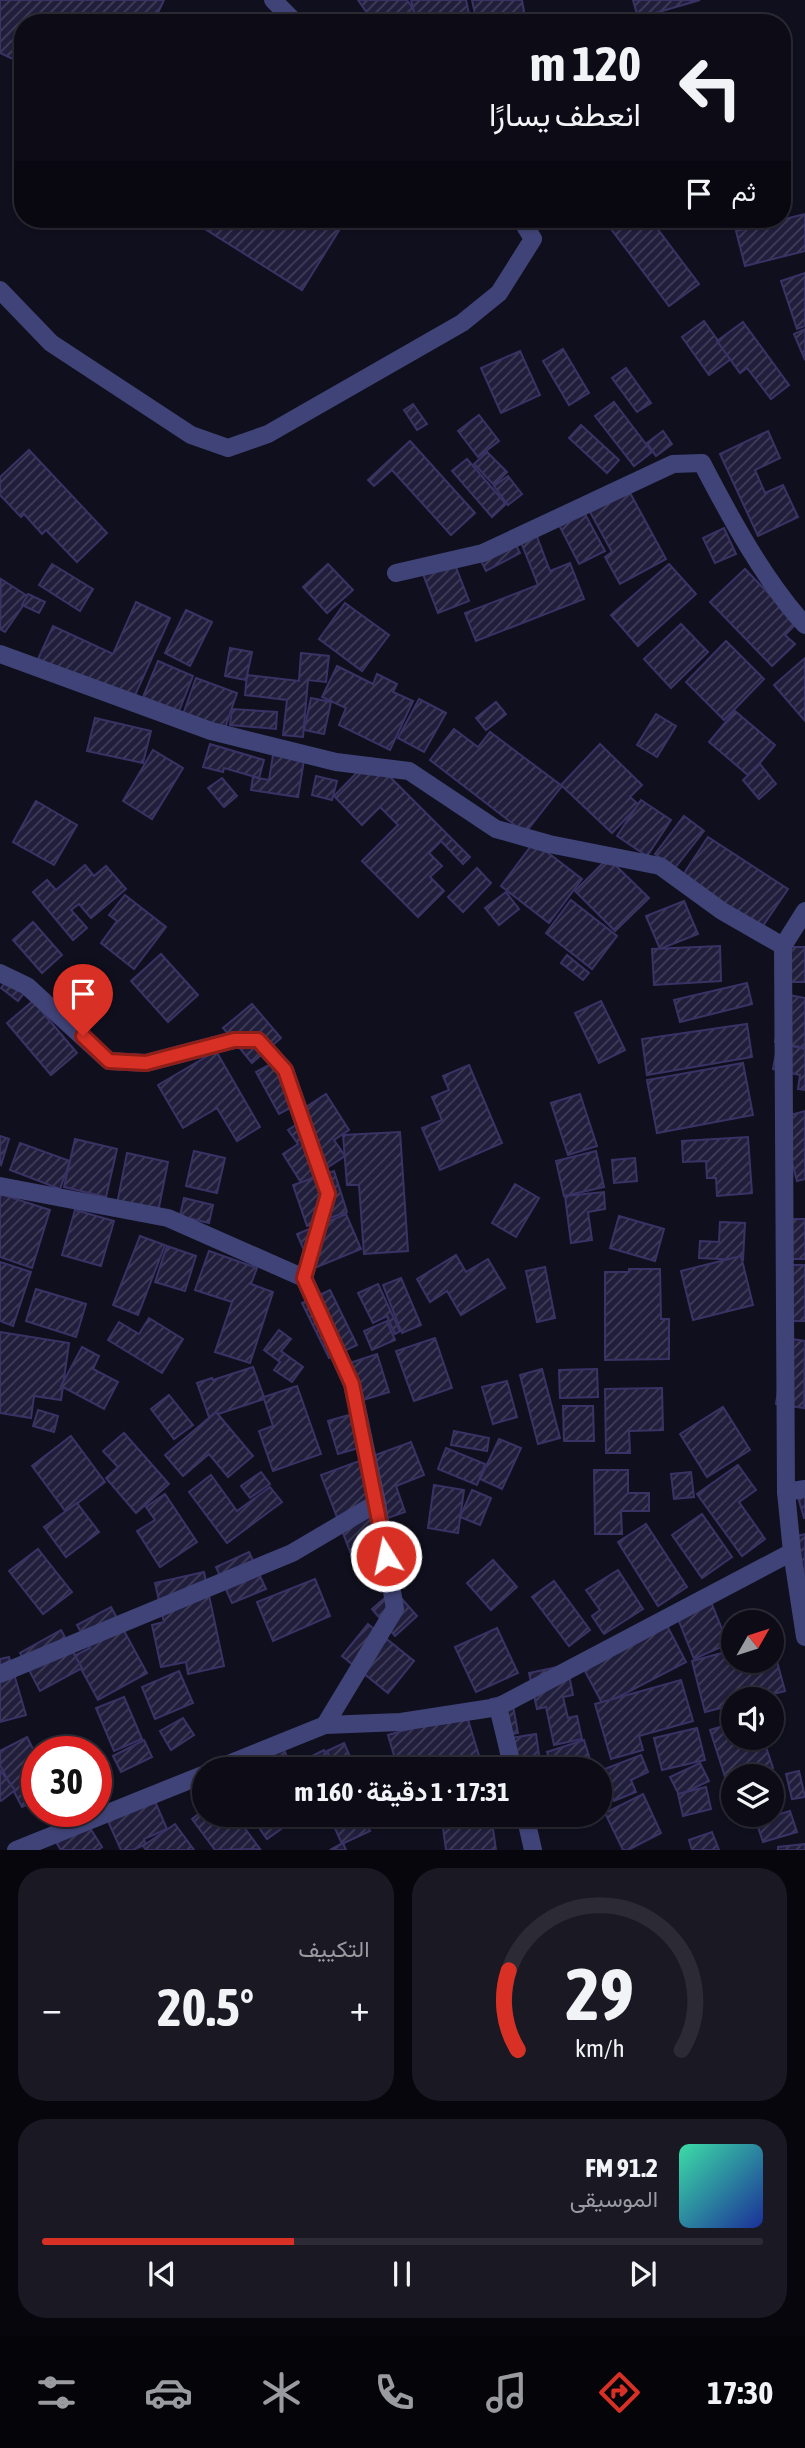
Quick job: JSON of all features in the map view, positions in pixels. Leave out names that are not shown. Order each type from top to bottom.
[{"type":"street","points":[[273,0],[287,14]]},
{"type":"street","points":[[0,290],[51,343],[191,435],[228,447],[268,434],[462,323],[499,293],[533,239],[526,228]]},
{"type":"street","points":[[396,573],[483,553],[673,464],[702,463],[734,522],[789,608],[805,625]]},
{"type":"street","points":[[0,654],[211,731],[336,762],[409,771],[496,829],[549,844],[660,866],[722,911],[783,946]]},
{"type":"street","points":[[805,911],[783,946],[786,1492],[805,1637]]},
{"type":"street","points":[[0,973],[27,986],[109,1061],[146,1063],[234,1040],[258,1040],[285,1070],[328,1194],[304,1278],[352,1384],[377,1503],[395,1609],[325,1725]]},
{"type":"street","points":[[0,1186],[168,1218],[304,1278]]},
{"type":"street","points":[[786,1492],[805,1489]]},
{"type":"street","points":[[0,1674],[292,1553],[377,1503]]},
{"type":"street","points":[[246,1757],[325,1725],[401,1722],[498,1707],[792,1552]]},
{"type":"street","points":[[498,1707],[510,1757]]},
{"type":"street","points":[[16,1850],[192,1779]]},
{"type":"street","points":[[527,1827],[533,1850]]},
{"type":"building","points":[[0,0],[164,0],[157,14],[14,14],[14,60],[0,53]]},
{"type":"building","points":[[358,0],[407,0],[417,14],[368,14]]},
{"type":"building","points":[[411,0],[466,0],[469,14],[415,14]]},
{"type":"building","points":[[472,0],[522,0],[524,14],[475,14]]},
{"type":"building","points":[[633,0],[700,0],[652,14],[637,14]]},
{"type":"building","points":[[805,214],[805,251],[745,266],[736,231],[748,228],[791,228],[791,217]]},
{"type":"building","points":[[203,228],[340,228],[302,290]]},
{"type":"building","points":[[657,228],[699,284],[669,306],[611,229]]},
{"type":"building","points":[[805,273],[805,326],[797,329],[781,281]]},
{"type":"building","points":[[704,321],[731,359],[709,375],[682,337]]},
{"type":"building","points":[[743,322],[789,385],[771,399],[747,368],[740,373],[717,341]]},
{"type":"building","points":[[805,329],[805,360],[794,334]]},
{"type":"building","points":[[563,349],[589,393],[569,405],[543,361]]},
{"type":"building","points":[[520,351],[540,395],[501,413],[481,368]]},
{"type":"building","points":[[626,368],[651,403],[637,412],[612,378]]},
{"type":"building","points":[[614,402],[652,452],[634,466],[595,416]]},
{"type":"building","points":[[413,404],[427,424],[417,430],[404,410]]},
{"type":"building","points":[[479,415],[499,441],[478,457],[458,431]]},
{"type":"building","points":[[581,425],[619,460],[607,473],[569,438]]},
{"type":"building","points":[[663,431],[672,444],[656,456],[647,443]]},
{"type":"building","points":[[768,431],[780,458],[755,470],[765,493],[783,485],[798,517],[758,536],[720,454]]},
{"type":"building","points":[[410,441],[475,513],[451,535],[392,470],[374,486],[368,480]]},
{"type":"building","points":[[29,450],[107,533],[77,562],[46,530],[42,534],[24,514],[21,517],[0,495],[0,477]]},
{"type":"building","points":[[487,452],[507,472],[494,485],[474,464]]},
{"type":"building","points":[[467,459],[506,504],[492,517],[452,471]]},
{"type":"building","points":[[508,476],[522,494],[508,505],[494,486]]},
{"type":"building","points":[[629,491],[666,559],[620,584],[605,557],[612,552],[590,512]]},
{"type":"building","points":[[584,512],[605,551],[579,564],[559,525]]},
{"type":"building","points":[[533,526],[550,571],[570,563],[584,599],[476,641],[465,613],[538,585],[517,532]]},
{"type":"building","points":[[724,528],[736,554],[715,563],[703,538]]},
{"type":"building","points":[[511,535],[520,553],[486,571],[477,553]]},
{"type":"building","points":[[454,562],[469,601],[438,613],[423,574]]},
{"type":"building","points":[[52,564],[93,589],[80,611],[39,585]]},
{"type":"building","points":[[328,564],[353,590],[327,613],[303,587]]},
{"type":"building","points":[[669,564],[696,594],[638,646],[611,615]]},
{"type":"building","points":[[745,569],[797,623],[785,635],[795,644],[772,666],[710,602]]},
{"type":"building","points":[[1,579],[29,597],[5,632],[0,629]]},
{"type":"building","points":[[28,594],[45,602],[39,613],[22,605]]},
{"type":"building","points":[[136,602],[170,618],[132,702],[38,659],[53,626],[113,654]]},
{"type":"building","points":[[345,603],[389,635],[362,671],[319,639]]},
{"type":"building","points":[[186,610],[212,622],[190,666],[165,653]]},
{"type":"building","points":[[681,624],[708,652],[671,688],[644,659]]},
{"type":"building","points":[[726,641],[764,679],[724,720],[686,682]]},
{"type":"building","points":[[230,648],[252,652],[246,680],[225,676]]},
{"type":"building","points":[[301,653],[329,656],[326,682],[308,680],[303,737],[283,735],[287,700],[245,695],[247,675],[299,681]]},
{"type":"building","points":[[805,658],[805,721],[774,685]]},
{"type":"building","points":[[158,661],[193,676],[179,711],[143,697]]},
{"type":"building","points":[[337,666],[373,684],[377,674],[397,684],[393,692],[413,701],[390,750],[339,725],[346,708],[322,697]]},
{"type":"building","points":[[196,678],[237,693],[224,731],[182,717]]},
{"type":"building","points":[[311,698],[331,702],[324,734],[304,730]]},
{"type":"building","points":[[419,699],[446,713],[424,752],[398,738]]},
{"type":"building","points":[[496,702],[506,714],[486,730],[476,718]]},
{"type":"building","points":[[232,709],[277,712],[276,729],[230,725]]},
{"type":"building","points":[[735,711],[775,745],[749,776],[709,742]]},
{"type":"building","points":[[656,714],[676,726],[657,757],[637,745]]},
{"type":"building","points":[[95,718],[151,731],[143,763],[87,751]]},
{"type":"building","points":[[454,729],[478,747],[490,732],[562,786],[525,833],[430,760]]},
{"type":"building","points":[[210,744],[264,760],[259,778],[224,768],[223,772],[203,767]]},
{"type":"building","points":[[600,744],[642,785],[630,797],[639,805],[612,833],[561,785]]},
{"type":"building","points":[[153,750],[183,768],[152,819],[123,801]]},
{"type":"building","points":[[273,755],[304,760],[298,797],[251,790],[253,777],[269,780]]},
{"type":"building","points":[[371,758],[470,857],[463,864],[441,841],[429,853],[442,866],[430,877],[444,891],[418,917],[362,861],[398,825],[380,807],[362,825],[334,796]]},
{"type":"building","points":[[760,764],[776,784],[759,799],[743,780]]},
{"type":"building","points":[[316,776],[337,781],[332,800],[312,795]]},
{"type":"building","points":[[222,778],[237,796],[224,807],[208,788]]},
{"type":"building","points":[[641,800],[671,820],[647,856],[617,836]]},
{"type":"building","points":[[36,801],[77,825],[54,865],[13,842]]},
{"type":"building","points":[[684,816],[704,831],[674,869],[655,854]]},
{"type":"building","points":[[708,837],[788,889],[758,933],[679,881]]},
{"type":"building","points":[[534,842],[582,879],[549,923],[501,886]]},
{"type":"building","points":[[608,858],[649,898],[615,931],[575,891]]},
{"type":"building","points":[[85,865],[94,876],[106,866],[126,889],[91,918],[79,904],[71,910],[87,928],[73,940],[33,892],[47,880],[56,890]]},
{"type":"building","points":[[477,868],[491,883],[463,912],[448,897]]},
{"type":"building","points":[[506,892],[519,909],[499,925],[485,908]]},
{"type":"building","points":[[125,895],[166,927],[134,969],[101,943],[117,921],[109,915]]},
{"type":"building","points":[[571,900],[617,936],[592,969],[546,933]]},
{"type":"building","points":[[684,901],[698,934],[660,949],[646,916]]},
{"type":"building","points":[[33,922],[62,955],[42,973],[13,940]]},
{"type":"building","points":[[720,946],[721,981],[654,985],[652,949]]},
{"type":"building","points":[[782,947],[805,947],[805,982],[782,982]]},
{"type":"building","points":[[161,954],[198,995],[168,1022],[131,981]]},
{"type":"building","points":[[567,955],[589,973],[583,980],[561,963]]},
{"type":"building","points":[[10,976],[27,989],[18,1001],[1,988]]},
{"type":"building","points":[[747,983],[752,1004],[680,1022],[674,1000]]},
{"type":"building","points":[[783,994],[805,998],[805,1048],[775,1042]]},
{"type":"building","points":[[33,1001],[77,1053],[51,1075],[7,1023]]},
{"type":"building","points":[[601,1001],[625,1050],[599,1063],[575,1013]]},
{"type":"building","points":[[252,1004],[281,1038],[252,1063],[223,1028]]},
{"type":"building","points":[[747,1024],[752,1057],[647,1075],[642,1039]]},
{"type":"building","points":[[778,1043],[805,1049],[805,1090],[798,1089],[800,1075],[773,1069]]},
{"type":"building","points":[[216,1051],[260,1127],[237,1141],[217,1108],[183,1128],[158,1085]]},
{"type":"building","points":[[280,1059],[303,1101],[279,1114],[256,1072]]},
{"type":"building","points":[[743,1063],[753,1115],[657,1133],[647,1080]]},
{"type":"building","points":[[469,1065],[502,1143],[440,1170],[422,1128],[442,1120],[432,1097],[449,1090],[443,1076]]},
{"type":"building","points":[[326,1094],[349,1130],[334,1140],[345,1156],[302,1184],[283,1154],[298,1144],[288,1130],[305,1119],[300,1111]]},
{"type":"building","points":[[580,1094],[597,1146],[568,1155],[551,1103]]},
{"type":"building","points":[[805,1111],[805,1179],[797,1181],[780,1118]]},
{"type":"building","points":[[400,1132],[408,1251],[364,1254],[359,1185],[347,1185],[343,1135]]},
{"type":"building","points":[[0,1136],[9,1139],[1,1165],[0,1164]]},
{"type":"building","points":[[748,1137],[752,1193],[717,1196],[716,1178],[707,1178],[706,1161],[683,1162],[682,1141]]},
{"type":"building","points":[[75,1139],[117,1149],[106,1197],[64,1187]]},
{"type":"building","points":[[20,1143],[70,1161],[60,1189],[10,1170]]},
{"type":"building","points":[[194,1151],[225,1158],[217,1193],[186,1186]]},
{"type":"building","points":[[596,1151],[604,1187],[564,1196],[556,1161]]},
{"type":"building","points":[[127,1153],[168,1162],[158,1212],[117,1204]]},
{"type":"building","points":[[635,1158],[637,1181],[614,1183],[612,1160]]},
{"type":"building","points":[[334,1171],[347,1212],[307,1226],[293,1185]]},
{"type":"building","points":[[515,1184],[539,1198],[516,1237],[492,1223]]},
{"type":"building","points":[[604,1192],[605,1209],[588,1212],[592,1240],[571,1243],[565,1196]]},
{"type":"building","points":[[0,1194],[50,1210],[32,1268],[0,1257]]},
{"type":"building","points":[[184,1198],[213,1205],[209,1223],[180,1216]]},
{"type":"building","points":[[75,1210],[114,1221],[101,1266],[62,1255]]},
{"type":"building","points":[[346,1214],[361,1249],[312,1269],[297,1234]]},
{"type":"building","points":[[619,1216],[664,1229],[655,1261],[610,1248]]},
{"type":"building","points":[[780,1219],[805,1219],[805,1259],[781,1259]]},
{"type":"building","points":[[720,1222],[745,1223],[743,1260],[699,1258],[700,1241],[719,1242]]},
{"type":"building","points":[[140,1236],[165,1245],[138,1315],[113,1305]]},
{"type":"building","points":[[167,1246],[196,1256],[185,1291],[155,1282]]},
{"type":"building","points":[[209,1251],[257,1268],[251,1284],[273,1292],[250,1363],[215,1352],[232,1302],[195,1290]]},
{"type":"building","points":[[456,1255],[466,1272],[488,1259],[505,1288],[461,1315],[447,1291],[430,1302],[417,1279]]},
{"type":"building","points":[[741,1256],[753,1305],[693,1320],[681,1271]]},
{"type":"building","points":[[0,1262],[31,1272],[13,1326],[0,1321]]},
{"type":"building","points":[[784,1265],[805,1265],[805,1321],[785,1321]]},
{"type":"building","points":[[545,1267],[555,1318],[537,1322],[526,1271]]},
{"type":"building","points":[[629,1269],[660,1269],[661,1319],[669,1319],[669,1359],[605,1360],[605,1272],[629,1272]]},
{"type":"building","points":[[401,1278],[421,1325],[402,1333],[383,1285]]},
{"type":"building","points":[[378,1284],[400,1331],[395,1334],[387,1316],[373,1323],[358,1293]]},
{"type":"building","points":[[36,1289],[86,1304],[76,1337],[26,1321]]},
{"type":"building","points":[[330,1290],[357,1345],[329,1358],[302,1303]]},
{"type":"building","points":[[149,1318],[183,1339],[162,1373],[108,1340],[119,1322],[139,1334]]},
{"type":"building","points":[[387,1321],[395,1340],[372,1350],[364,1331]]},
{"type":"building","points":[[279,1330],[291,1339],[281,1351],[303,1367],[292,1382],[274,1370],[280,1362],[264,1350]]},
{"type":"building","points":[[0,1332],[69,1343],[61,1400],[34,1396],[31,1418],[0,1413]]},
{"type":"building","points":[[435,1338],[452,1388],[414,1401],[396,1351]]},
{"type":"building","points":[[786,1338],[805,1341],[804,1408],[776,1404]]},
{"type":"building","points":[[82,1347],[99,1356],[93,1369],[118,1382],[104,1409],[61,1386]]},
{"type":"building","points":[[377,1354],[389,1392],[353,1403],[341,1366]]},
{"type":"building","points":[[253,1367],[264,1397],[297,1386],[321,1454],[273,1471],[259,1431],[273,1426],[264,1399],[209,1417],[197,1383]]},
{"type":"building","points":[[542,1369],[560,1438],[538,1444],[520,1375]]},
{"type":"building","points":[[597,1369],[598,1397],[560,1398],[559,1370]]},
{"type":"building","points":[[507,1381],[517,1417],[493,1424],[482,1387]]},
{"type":"building","points":[[662,1388],[663,1430],[629,1431],[630,1453],[606,1453],[605,1389]]},
{"type":"building","points":[[169,1395],[193,1425],[174,1439],[151,1409]]},
{"type":"building","points":[[563,1406],[593,1406],[594,1441],[564,1441]]},
{"type":"building","points":[[723,1407],[750,1450],[707,1477],[680,1434]]},
{"type":"building","points":[[38,1410],[58,1416],[54,1432],[33,1426]]},
{"type":"building","points":[[363,1411],[372,1444],[338,1454],[328,1421]]},
{"type":"building","points":[[216,1412],[253,1456],[228,1477],[209,1454],[183,1476],[165,1455]]},
{"type":"building","points":[[454,1431],[489,1438],[487,1451],[451,1445]]},
{"type":"building","points":[[124,1433],[169,1484],[136,1513],[106,1478],[118,1467],[103,1451]]},
{"type":"building","points":[[71,1436],[105,1482],[66,1512],[32,1466]]},
{"type":"building","points":[[499,1439],[521,1448],[502,1489],[480,1479]]},
{"type":"building","points":[[411,1442],[424,1475],[396,1486],[405,1512],[382,1520],[389,1540],[365,1549],[374,1572],[360,1578],[321,1475]]},
{"type":"building","points":[[446,1448],[485,1464],[477,1485],[438,1469]]},
{"type":"building","points":[[738,1465],[756,1490],[739,1502],[765,1539],[742,1556],[697,1494]]},
{"type":"building","points":[[594,1470],[628,1470],[628,1493],[649,1493],[649,1511],[621,1511],[622,1534],[595,1534]]},
{"type":"building","points":[[261,1472],[270,1484],[250,1498],[241,1486]]},
{"type":"building","points":[[691,1472],[694,1497],[674,1499],[671,1474]]},
{"type":"building","points":[[211,1475],[237,1511],[270,1487],[282,1502],[227,1543],[189,1492]]},
{"type":"building","points":[[434,1485],[464,1490],[458,1533],[428,1528]]},
{"type":"building","points":[[472,1490],[491,1498],[480,1525],[460,1517]]},
{"type":"building","points":[[165,1494],[197,1542],[160,1567],[137,1531],[155,1520],[146,1507]]},
{"type":"building","points":[[805,1494],[805,1518],[804,1518],[798,1497]]},
{"type":"building","points":[[77,1503],[99,1532],[66,1557],[44,1527]]},
{"type":"building","points":[[702,1514],[732,1557],[702,1578],[672,1535]]},
{"type":"building","points":[[646,1524],[687,1587],[658,1606],[618,1542]]},
{"type":"building","points":[[805,1534],[805,1578],[793,1537]]},
{"type":"building","points":[[38,1549],[72,1592],[43,1614],[9,1571]]},
{"type":"building","points":[[249,1552],[266,1589],[232,1603],[216,1567]]},
{"type":"building","points":[[493,1560],[517,1587],[491,1610],[467,1583]]},
{"type":"building","points":[[618,1570],[643,1609],[604,1634],[592,1616],[600,1610],[586,1590]]},
{"type":"building","points":[[204,1572],[224,1666],[188,1674],[186,1662],[161,1667],[152,1625],[164,1622],[155,1583]]},
{"type":"building","points":[[315,1579],[330,1616],[273,1641],[257,1602]]},
{"type":"building","points":[[554,1581],[590,1630],[569,1646],[532,1597]]},
{"type":"building","points":[[394,1590],[417,1616],[395,1636],[372,1609]]},
{"type":"building","points":[[707,1592],[721,1627],[721,1647],[694,1659],[673,1606]]},
{"type":"building","points":[[111,1607],[147,1673],[98,1700],[74,1656],[90,1648],[77,1625]]},
{"type":"building","points":[[661,1614],[686,1662],[603,1705],[578,1658]]},
{"type":"building","points":[[368,1624],[414,1661],[388,1693],[342,1656]]},
{"type":"building","points":[[497,1628],[518,1673],[476,1692],[455,1647]]},
{"type":"building","points":[[61,1630],[82,1668],[40,1691],[20,1653]]},
{"type":"building","points":[[721,1653],[721,1673],[780,1673],[784,1687],[721,1687],[721,1708],[705,1712],[692,1661]]},
{"type":"building","points":[[9,1657],[26,1715],[0,1722],[0,1659]]},
{"type":"building","points":[[567,1665],[573,1695],[563,1697],[568,1718],[577,1716],[582,1739],[554,1745],[546,1707],[537,1709],[529,1673]]},
{"type":"building","points":[[179,1671],[193,1703],[155,1719],[142,1687]]},
{"type":"building","points":[[681,1680],[693,1721],[639,1736],[643,1750],[612,1759],[595,1704]]},
{"type":"building","points":[[511,1695],[518,1733],[498,1737],[491,1699]]},
{"type":"building","points":[[124,1697],[142,1739],[114,1751],[112,1736],[108,1736],[96,1708]]},
{"type":"building","points":[[466,1713],[479,1757],[394,1757],[388,1735]]},
{"type":"building","points":[[183,1718],[194,1735],[171,1750],[160,1731]]},
{"type":"building","points":[[721,1727],[721,1750],[767,1750],[772,1764],[721,1764],[710,1730]]},
{"type":"building","points":[[697,1728],[705,1760],[662,1770],[654,1738]]},
{"type":"building","points":[[536,1734],[539,1757],[501,1757],[499,1740]]},
{"type":"building","points":[[21,1740],[21,1805],[0,1765],[0,1751]]},
{"type":"building","points":[[144,1740],[152,1757],[121,1772],[113,1756]]},
{"type":"building","points":[[584,1740],[589,1757],[549,1757],[547,1752]]},
{"type":"building","points":[[281,1743],[287,1757],[267,1757],[264,1751]]},
{"type":"building","points":[[344,1743],[350,1757],[330,1757],[327,1751]]},
{"type":"building","points":[[324,1750],[327,1757],[310,1757]]},
{"type":"building","points":[[641,1755],[648,1772],[631,1780],[636,1792],[614,1801],[612,1766]]},
{"type":"building","points":[[700,1763],[709,1781],[679,1795],[670,1777]]},
{"type":"building","points":[[0,1770],[15,1790],[1,1801],[0,1800]]},
{"type":"building","points":[[799,1771],[805,1797],[792,1799],[786,1774]]},
{"type":"building","points":[[706,1787],[711,1809],[683,1816],[678,1794]]},
{"type":"building","points":[[150,1790],[167,1829],[144,1839],[146,1844],[133,1850],[121,1850],[111,1827],[112,1806]]},
{"type":"building","points":[[643,1794],[661,1833],[623,1850],[612,1827],[612,1810]]},
{"type":"building","points":[[790,1811],[797,1832],[763,1842],[758,1827],[784,1827],[784,1813]]},
{"type":"building","points":[[175,1824],[194,1850],[146,1850],[143,1846]]},
{"type":"building","points":[[74,1827],[89,1827],[102,1847],[98,1850],[61,1850],[54,1839]]},
{"type":"building","points":[[198,1827],[244,1827],[260,1849],[215,1850]]},
{"type":"building","points":[[258,1827],[284,1827],[267,1839]]},
{"type":"building","points":[[334,1827],[368,1827],[370,1831],[342,1844]]},
{"type":"building","points":[[443,1827],[493,1827],[496,1850],[446,1850]]},
{"type":"building","points":[[712,1832],[719,1850],[692,1850],[689,1840]]},
{"type":"building","points":[[343,1843],[346,1850],[330,1850]]},
{"type":"building","points":[[805,1844],[805,1850],[778,1850],[778,1847]]},
{"type":"route","points":[[83,1036],[109,1061],[146,1063],[234,1040],[258,1040],[285,1070],[328,1194],[304,1278],[352,1384],[386,1556]]}]
